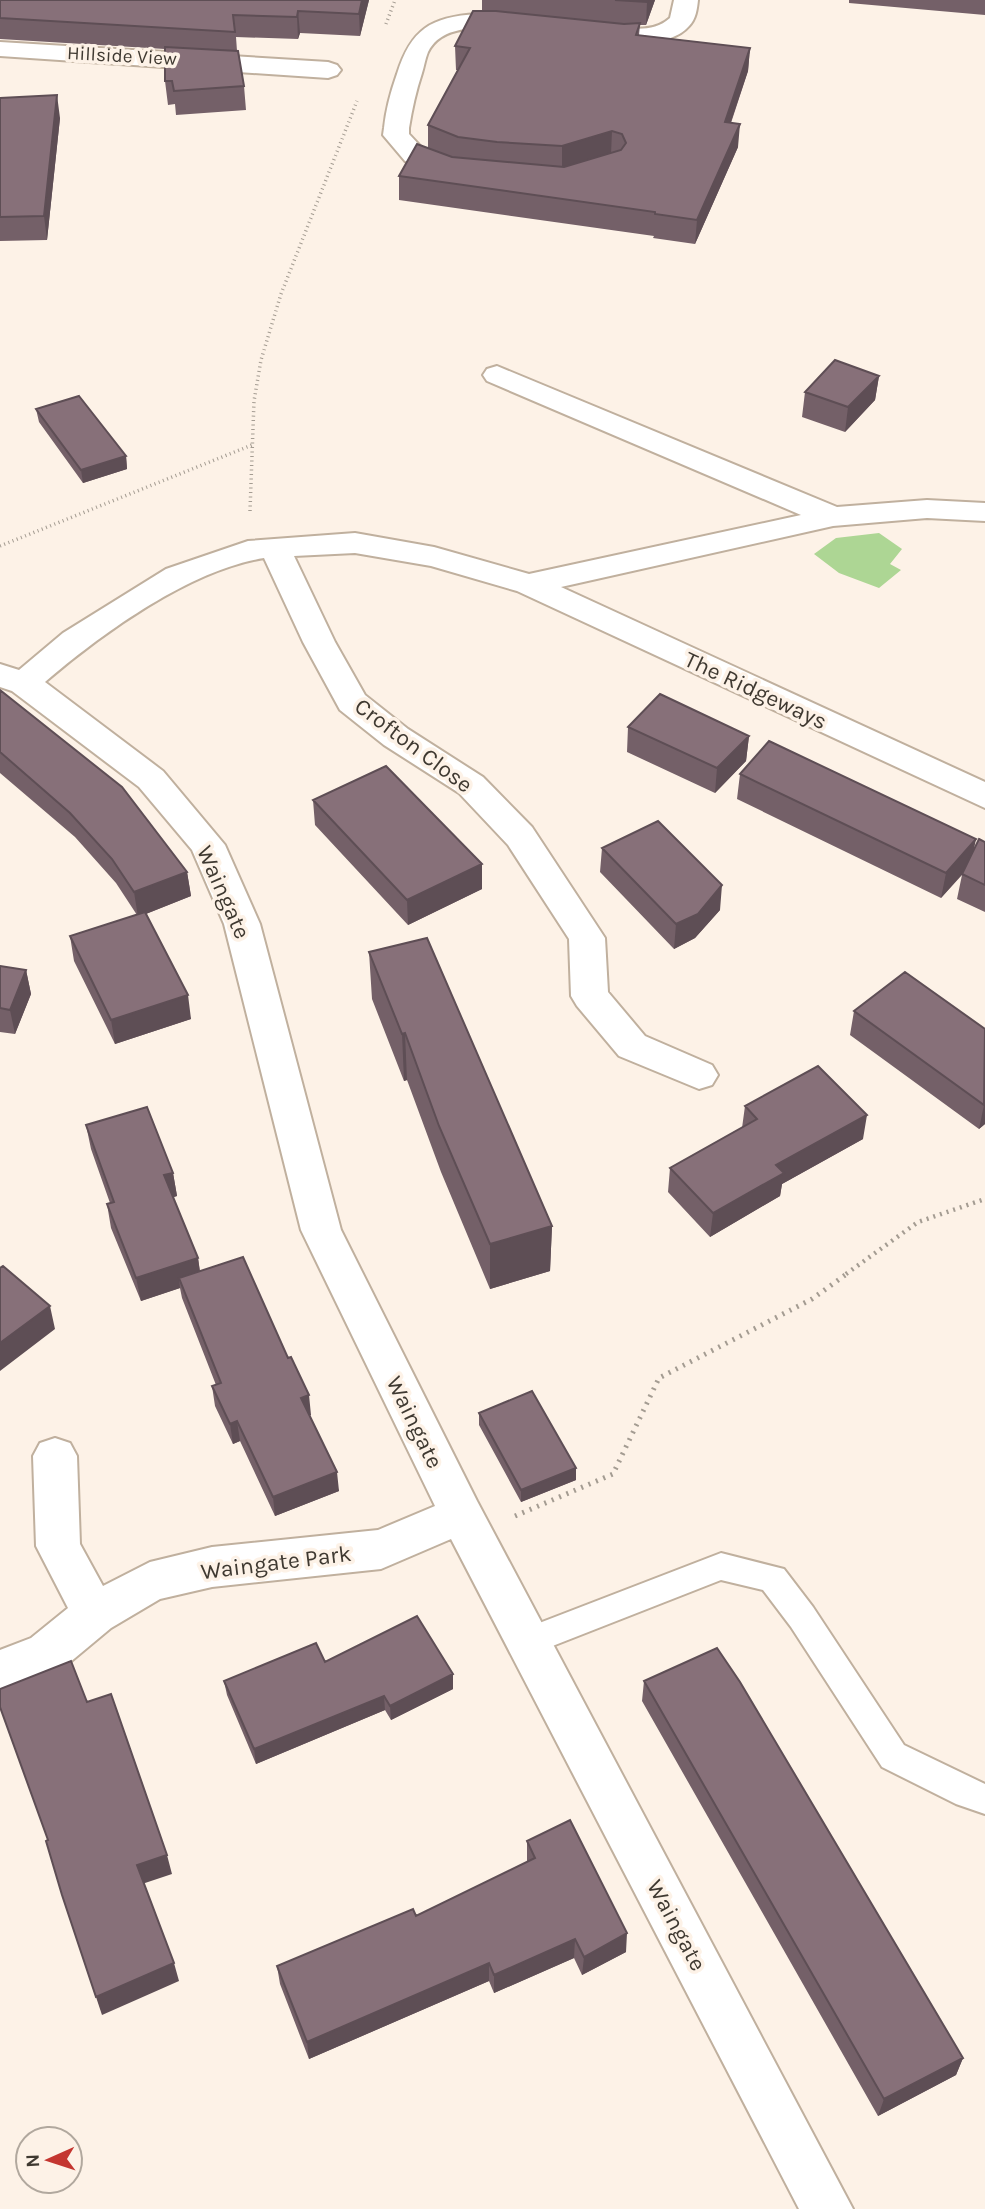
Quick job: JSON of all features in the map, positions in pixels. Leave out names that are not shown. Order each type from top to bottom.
[{"type":"street","points":[[567,29],[637,37],[670,30],[682,20],[686,0]]},
{"type":"street","points":[[486,175],[453,170],[414,155],[396,135],[397,113],[416,51],[430,33],[456,23],[484,20],[539,26]]},
{"type":"street","name":"Hillside View","points":[[0,49],[328,70]]},
{"type":"street","points":[[497,375],[833,517]]},
{"type":"street","name":"The Ridgeways","points":[[528,584],[833,517],[927,509],[985,512]]},
{"type":"street","name":"The Ridgeways","points":[[12,679],[177,576],[261,549],[355,543],[434,557],[528,584],[985,796]]},
{"type":"street","name":"Crofton Close","points":[[261,549],[319,642],[352,702],[396,737],[471,785],[520,836],[587,938],[590,996],[632,1046],[699,1075]]},
{"type":"street","name":"Waingate","points":[[12,679],[151,779],[207,845],[243,924],[321,1230],[466,1525],[827,2209]]},
{"type":"street","points":[[55,1456],[58,1546],[95,1614]]},
{"type":"street","name":"Waingate Park","points":[[0,1671],[47,1653],[95,1614],[150,1582],[212,1567],[381,1549],[466,1525]]},
{"type":"lane","points":[[527,1642],[721,1566],[773,1579],[802,1617],[893,1756],[967,1793],[985,1799]]},
{"type":"path","points":[[386,25],[396,0]]},
{"type":"path","points":[[261,549],[252,445],[254,401],[261,360],[281,294],[357,100]]},
{"type":"path","points":[[0,545],[252,445]]},
{"type":"path","points":[[466,1525],[613,1475],[659,1378],[812,1299],[918,1222],[985,1199]]},
{"type":"green space","points":[[879,533],[902,549],[890,564],[901,570],[879,588],[839,573],[814,554],[836,538]]},
{"type":"building","points":[[0,0],[362,0],[359,14],[298,11],[297,17],[233,15],[235,32],[0,18]]},
{"type":"building","points":[[615,0],[648,0],[647,2]]},
{"type":"building","points":[[473,11],[624,24],[640,23],[636,35],[750,48],[725,122],[740,124],[697,220],[399,176],[417,144],[452,157],[564,167],[621,150],[626,143],[622,134],[612,131],[562,146],[497,142],[458,137],[428,125],[470,48],[455,46]]},
{"type":"building","points":[[165,47],[238,51],[244,86],[174,91],[172,81],[165,81]]},
{"type":"building","points":[[57,95],[44,216],[0,217],[0,98]]},
{"type":"building","points":[[835,360],[879,376],[848,407],[805,392]]},
{"type":"building","points":[[79,396],[126,456],[81,470],[36,409]]},
{"type":"building","points":[[0,690],[122,787],[187,872],[134,892],[112,859],[70,813],[0,752]]},
{"type":"building","points":[[660,694],[749,736],[717,768],[628,727]]},
{"type":"building","points":[[769,741],[976,839],[946,873],[740,774]]},
{"type":"building","points":[[386,766],[482,864],[407,900],[313,800]]},
{"type":"building","points":[[658,821],[722,885],[698,914],[676,924],[602,848]]},
{"type":"building","points":[[979,839],[985,842],[985,885],[962,874]]},
{"type":"building","points":[[145,912],[188,995],[111,1020],[70,936]]},
{"type":"building","points":[[427,938],[552,1226],[490,1244],[439,1126],[405,1033],[402,1034],[369,952]]},
{"type":"building","points":[[0,966],[26,970],[10,1010],[0,1008]]},
{"type":"building","points":[[905,972],[985,1029],[984,1105],[854,1011]]},
{"type":"building","points":[[818,1066],[867,1115],[776,1165],[784,1173],[713,1213],[670,1168],[757,1119],[745,1106]]},
{"type":"building","points":[[147,1107],[173,1173],[164,1175],[198,1258],[136,1278],[107,1204],[114,1202],[86,1125]]},
{"type":"building","points":[[243,1257],[288,1358],[291,1357],[309,1395],[301,1398],[337,1472],[273,1497],[237,1421],[230,1424],[212,1386],[221,1383],[179,1278]]},
{"type":"building","points":[[3,1266],[50,1306],[0,1343],[0,1268]]},
{"type":"building","points":[[532,1391],[576,1468],[521,1490],[479,1413]]},
{"type":"building","points":[[417,1616],[453,1674],[390,1706],[384,1696],[254,1749],[224,1681],[316,1643],[325,1662]]},
{"type":"building","points":[[717,1648],[740,1682],[963,2058],[884,2099],[644,1681]]},
{"type":"building","points":[[71,1661],[87,1702],[111,1694],[167,1855],[137,1865],[174,1963],[96,1997],[62,1895],[46,1841],[48,1840],[0,1707],[0,1689]]},
{"type":"building","points":[[570,1820],[627,1933],[584,1957],[575,1939],[494,1975],[489,1963],[307,2042],[277,1966],[413,1909],[416,1916],[535,1858],[527,1841]]}]
